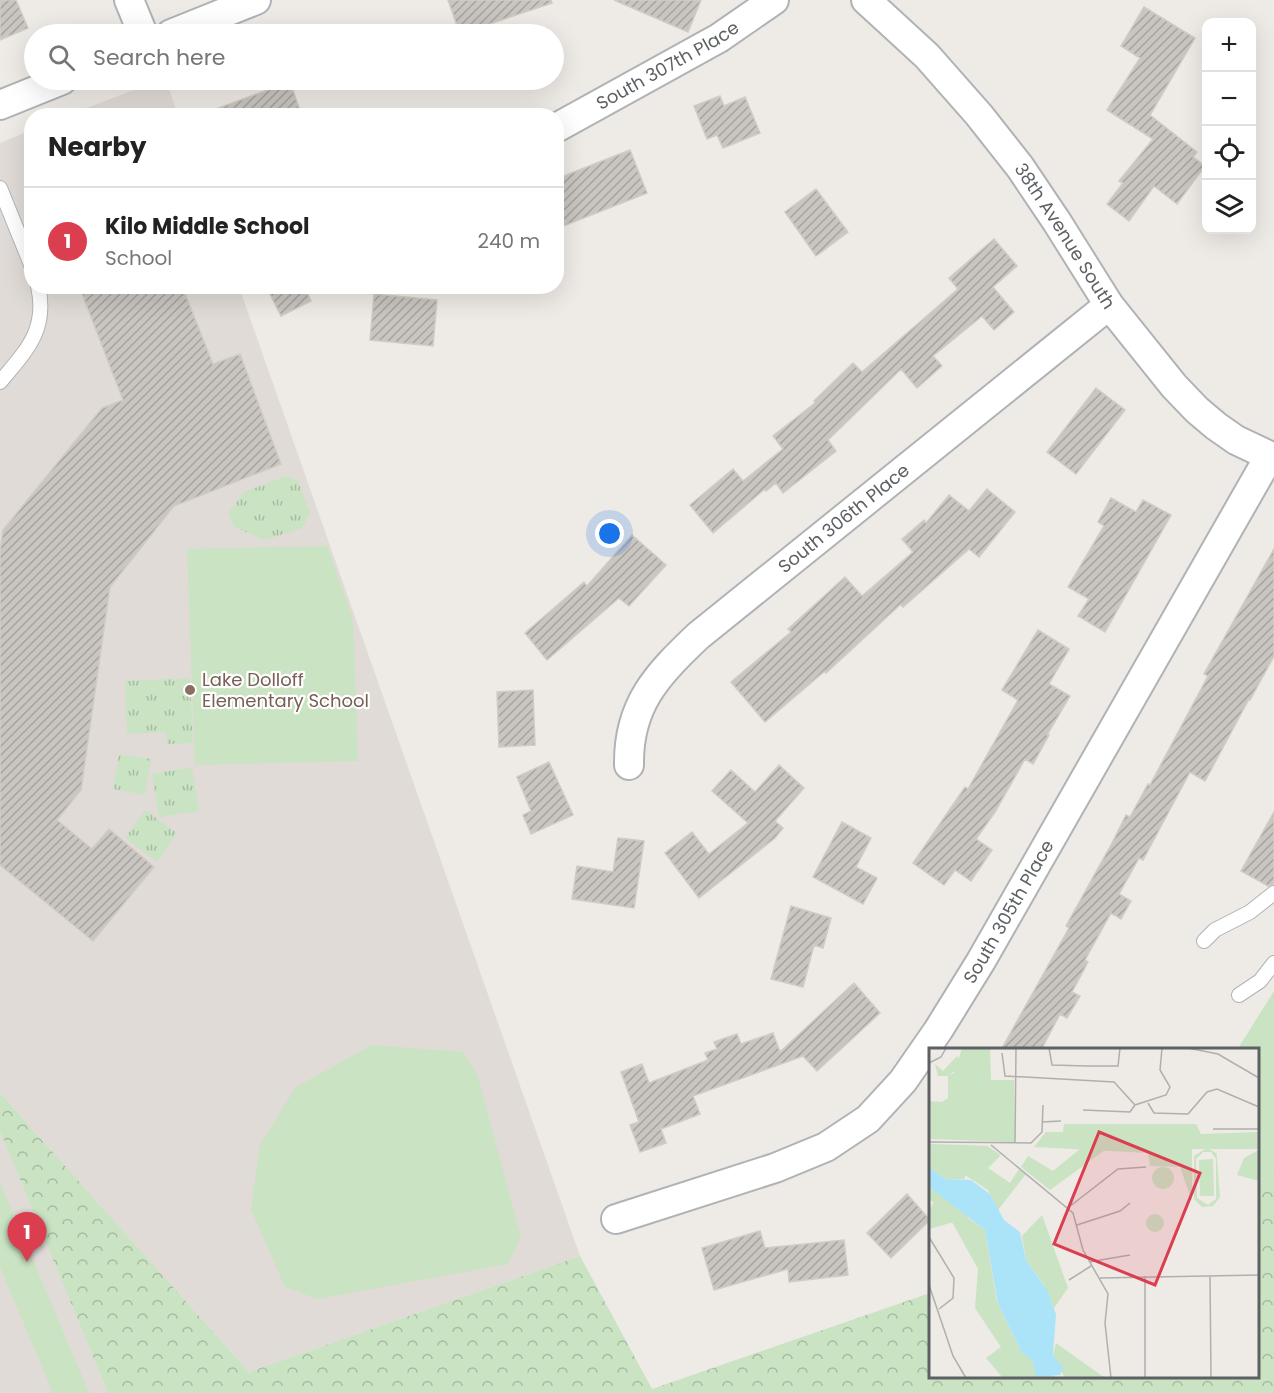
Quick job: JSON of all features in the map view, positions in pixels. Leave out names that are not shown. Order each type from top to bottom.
[{"type":"street","points":[[129,0],[138,24]]},
{"type":"street","points":[[196,24],[256,0]]},
{"type":"street","name":"South 307th Place","points":[[564,125],[719,38],[774,0]]},
{"type":"street","name":"38th Avenue South","points":[[866,0],[927,56],[979,115],[1020,167],[1109,305],[1174,386],[1216,426],[1236,440],[1271,457]]},
{"type":"street","points":[[0,105],[37,90]]},
{"type":"street","name":"South 306th Place","points":[[629,765],[630,740],[639,708],[661,674],[698,636],[1109,305]]},
{"type":"street","name":"South 305th Place","points":[[616,1219],[775,1168],[826,1147],[868,1119],[903,1080],[939,1029],[981,961],[1271,457]]},
{"type":"lane","points":[[0,188],[24,247]]},
{"type":"lane","points":[[0,382],[23,354],[36,331],[40,320],[39,294]]},
{"type":"lane","points":[[1204,941],[1215,930],[1250,912],[1274,893]]},
{"type":"lane","points":[[1239,995],[1260,981],[1274,963]]},
{"type":"shaded area","points":[[133,90],[169,90],[176,108],[87,108]]},
{"type":"shaded area","name":"Lake Dolloff Elementary School","points":[[24,133],[24,294],[241,294],[580,1256],[249,1372],[0,1093],[0,143]]},
{"type":"shaded area","points":[[0,1131],[108,1393],[0,1393]]},
{"type":"green space","points":[[286,476],[298,481],[310,513],[302,528],[265,540],[234,527],[228,513],[244,492]]},
{"type":"green space","points":[[327,546],[353,619],[358,761],[195,765],[187,549]]},
{"type":"green space","points":[[190,678],[193,743],[167,744],[166,732],[127,734],[125,681]]},
{"type":"green space","points":[[119,754],[151,759],[145,795],[113,789]]},
{"type":"green space","points":[[192,767],[199,811],[159,817],[152,774]]},
{"type":"green space","points":[[145,810],[177,833],[157,862],[125,838]]},
{"type":"green space","points":[[1274,991],[1274,1174],[1259,1180],[1259,1048],[1238,1048]]},
{"type":"green space","points":[[372,1045],[463,1052],[477,1074],[521,1237],[508,1264],[318,1299],[285,1287],[251,1209],[260,1145],[296,1087]]},
{"type":"green space","points":[[0,1093],[249,1372],[580,1256],[652,1389],[929,1293],[929,1378],[1259,1378],[1259,1180],[1274,1174],[1274,1393],[108,1393],[0,1131]]},
{"type":"green space","points":[[0,1182],[89,1393],[53,1393],[0,1267]]},
{"type":"building","points":[[0,0],[16,0],[26,24],[24,24],[24,30],[0,40]]},
{"type":"building","points":[[448,0],[551,0],[552,3],[490,24],[456,24]]},
{"type":"building","points":[[614,0],[701,0],[688,32]]},
{"type":"building","points":[[1144,7],[1195,38],[1150,115],[1197,152],[1193,157],[1202,164],[1202,170],[1177,204],[1154,186],[1129,221],[1107,204],[1123,183],[1119,181],[1153,139],[1107,110],[1140,58],[1121,46]]},
{"type":"building","points":[[268,90],[293,90],[299,108],[219,108]]},
{"type":"building","points":[[720,96],[724,106],[745,97],[760,133],[723,148],[717,135],[707,139],[694,106]]},
{"type":"building","points":[[630,150],[647,193],[564,226],[564,176]]},
{"type":"building","points":[[816,189],[848,232],[816,256],[785,212]]},
{"type":"building","points":[[994,239],[1017,266],[993,287],[1014,312],[994,330],[982,316],[933,356],[942,366],[917,388],[901,369],[828,440],[836,451],[783,493],[776,483],[766,491],[765,489],[713,533],[690,505],[733,469],[743,481],[783,449],[773,436],[815,403],[814,401],[853,363],[862,372],[958,289],[949,278]]},
{"type":"building","points":[[82,294],[185,294],[213,364],[240,354],[281,464],[174,506],[110,587],[81,790],[57,820],[92,849],[109,829],[154,867],[93,941],[0,865],[0,552],[3,530],[102,408],[123,400]]},
{"type":"building","points":[[270,294],[308,294],[311,301],[281,316]]},
{"type":"building","points":[[374,294],[437,300],[433,346],[370,340]]},
{"type":"building","points":[[1096,388],[1125,410],[1076,474],[1047,452]]},
{"type":"building","points":[[987,489],[1015,512],[979,557],[969,549],[903,607],[901,604],[826,673],[825,671],[765,722],[731,682],[791,632],[788,629],[845,577],[862,596],[913,552],[902,539],[924,520],[926,523],[949,495],[969,511]]},
{"type":"building","points":[[1111,498],[1136,512],[1143,500],[1171,515],[1105,632],[1078,616],[1089,599],[1068,587],[1104,526],[1098,522]]},
{"type":"building","points":[[632,535],[666,565],[629,606],[619,598],[547,660],[525,633],[584,582],[587,586]]},
{"type":"building","points":[[1274,549],[1274,656],[1205,781],[1190,772],[1143,860],[1139,858],[1119,894],[1131,901],[1121,919],[1111,913],[1085,960],[1088,962],[1072,992],[1080,996],[1067,1018],[1060,1014],[1042,1048],[1002,1048],[1069,928],[1066,926],[1126,815],[1130,817],[1148,784],[1150,785],[1208,676],[1204,674]]},
{"type":"building","points":[[1038,630],[1069,649],[1049,684],[1070,696],[1033,764],[1025,759],[995,812],[976,839],[992,850],[971,881],[955,870],[944,885],[913,863],[965,787],[968,789],[1018,700],[1002,690]]},
{"type":"building","points":[[533,690],[535,745],[499,747],[497,692]]},
{"type":"building","points":[[549,762],[573,815],[531,834],[523,815],[531,811],[517,777]]},
{"type":"building","points":[[779,765],[804,788],[775,821],[783,828],[775,838],[699,898],[665,853],[692,832],[709,854],[748,823],[712,791],[731,770],[755,792]]},
{"type":"building","points":[[1274,812],[1274,884],[1268,886],[1241,871]]},
{"type":"building","points":[[842,822],[871,838],[856,867],[877,878],[863,904],[813,877]]},
{"type":"building","points":[[618,838],[644,841],[634,908],[572,899],[577,866],[613,872]]},
{"type":"building","points":[[791,906],[831,918],[823,948],[814,945],[803,987],[771,979]]},
{"type":"building","points":[[854,983],[880,1013],[817,1071],[803,1056],[693,1096],[700,1114],[661,1129],[666,1143],[640,1152],[630,1125],[639,1122],[621,1072],[642,1064],[649,1083],[708,1060],[705,1053],[717,1049],[714,1042],[737,1034],[741,1044],[773,1033],[780,1052]]},
{"type":"building","points":[[907,1194],[929,1219],[891,1258],[867,1233]]},
{"type":"building","points":[[760,1231],[765,1248],[844,1240],[848,1275],[789,1282],[788,1269],[714,1290],[702,1248]]},
{"type":"place","name":"Lake Dolloff Elementary School","points":[[190,690]]},
{"type":"place","name":"Kilo Middle School","points":[[27,1262]]}]
